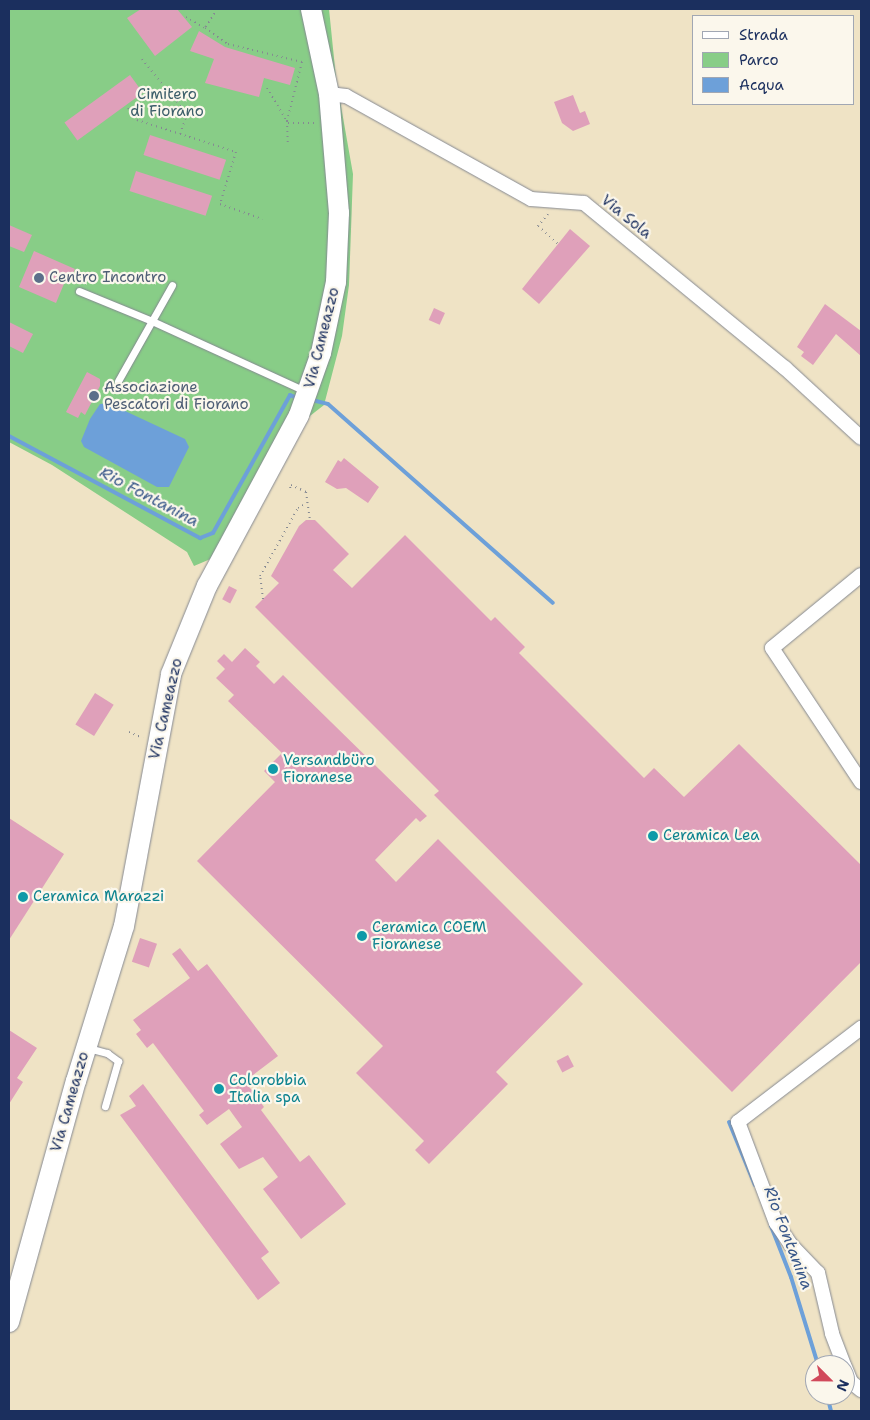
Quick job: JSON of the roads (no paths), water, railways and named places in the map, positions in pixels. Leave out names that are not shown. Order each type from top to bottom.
[{"type":"street","name":"Via Cameazzo","points":[[9,1322],[86,1047],[130,901],[165,697],[174,666],[207,586],[277,458],[308,393],[331,306],[338,258],[339,191],[329,94],[322,53],[310,9]]},
{"type":"street","name":"Via Cameazzo","points":[[321,9],[322,53]]},
{"type":"street","name":"Via Sola","points":[[329,94],[346,96],[531,199],[584,203],[785,368],[861,438]]},
{"type":"street","points":[[861,575],[772,648],[861,782]]},
{"type":"street","points":[[841,1355],[832,1333],[818,1273],[787,1241],[776,1223],[738,1122],[861,1028]]},
{"type":"lane","points":[[118,381],[172,285]]},
{"type":"lane","points":[[79,291],[152,321],[308,393]]},
{"type":"lane","points":[[86,1047],[107,1053],[118,1061],[105,1106]]},
{"type":"water","points":[[108,403],[185,439],[189,447],[169,487],[157,487],[84,447],[81,441],[90,419],[100,404]]},
{"type":"waterway","name":"Rio Fontanina","points":[[9,436],[200,538],[213,533],[290,395],[295,397]]},
{"type":"waterway","name":"Rio Fontanina","points":[[316,401],[328,404],[553,603]]},
{"type":"waterway","name":"Rio Fontanina","points":[[729,1122],[755,1185]]},
{"type":"waterway","name":"Rio Fontanina","points":[[771,1226],[791,1277],[815,1355]]},
{"type":"waterway","name":"Rio Fontanina","points":[[830,1405],[831,1411]]},
{"type":"place","name":"Centro Incontro","points":[[39,278]]},
{"type":"place","name":"Associazione Pescatori di Fiorano","points":[[94,396]]},
{"type":"place","name":"Versandbüro Fioranese","points":[[273,769]]},
{"type":"place","name":"Ceramica Lea","points":[[653,836]]},
{"type":"place","name":"Ceramica Marazzi","points":[[23,897]]},
{"type":"place","name":"Ceramica COEM Fioranese","points":[[362,936]]},
{"type":"place","name":"Colorobbia Italia spa","points":[[219,1089]]},
{"type":"park label","name":"Cimitero di Fiorano","points":[[167,102]]}]
